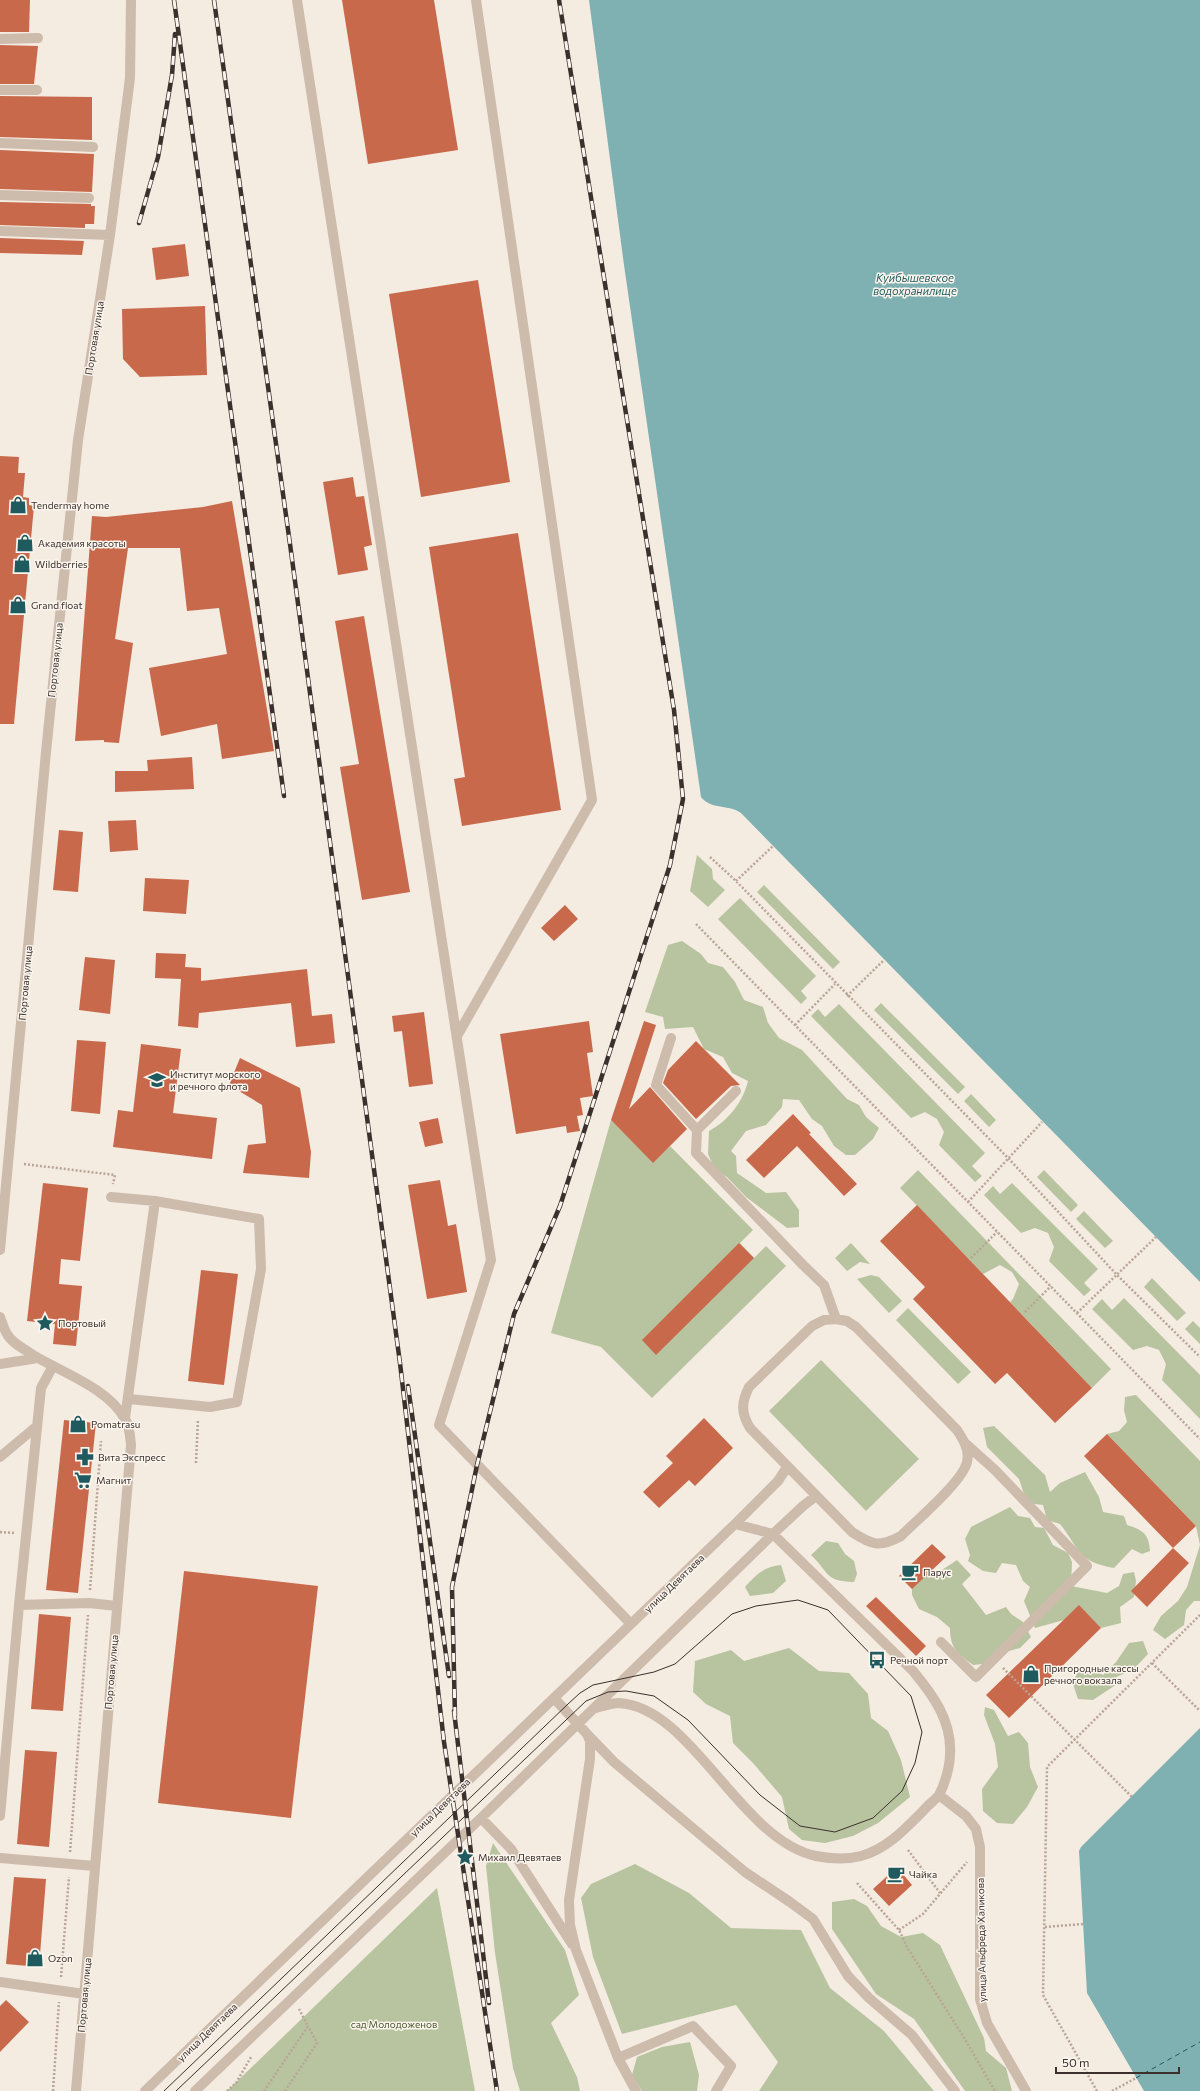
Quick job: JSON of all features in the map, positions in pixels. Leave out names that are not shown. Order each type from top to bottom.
[{"type":"street","name":"Портовая улица","points":[[0,1250],[46,752],[78,440],[110,235],[130,78],[131,0]]},
{"type":"street","points":[[297,0],[457,1036],[490,1260],[439,1425],[630,1624]]},
{"type":"street","points":[[457,1036],[592,800],[476,0]]},
{"type":"street","points":[[0,39],[38,38]]},
{"type":"street","points":[[0,90],[37,90]]},
{"type":"street","points":[[0,143],[93,147]]},
{"type":"street","points":[[0,195],[89,198]]},
{"type":"street","points":[[0,231],[110,235]]},
{"type":"street","points":[[671,1038],[656,1085],[696,1130],[696,1154],[824,1285],[836,1319]]},
{"type":"street","points":[[696,1130],[736,1091]]},
{"type":"street","points":[[111,1197],[155,1201],[259,1219],[261,1268],[237,1402],[210,1407],[199,1407],[128,1399]]},
{"type":"street","points":[[125,1418],[155,1201]]},
{"type":"street","name":"Портовая улица","points":[[0,1317],[7,1334],[20,1347],[98,1391],[125,1418],[130,1431],[131,1445],[76,2091]]},
{"type":"street","points":[[941,1642],[976,1677],[1087,1566],[995,1470],[966,1444],[957,1430],[856,1327],[847,1321],[836,1319],[824,1320],[812,1326],[749,1387],[743,1398],[744,1418],[750,1428],[852,1532],[867,1542],[878,1544],[890,1542],[901,1536],[962,1475],[968,1461],[966,1444]]},
{"type":"street","points":[[0,1364],[38,1358]]},
{"type":"street","points":[[0,1816],[37,1426],[42,1388],[53,1366]]},
{"type":"street","points":[[0,1457],[37,1426]]},
{"type":"street","name":"улица Девятаева","points":[[145,2091],[735,1524],[778,1481],[787,1467]]},
{"type":"street","points":[[194,2091],[481,1818],[773,1534],[816,1496]]},
{"type":"street","points":[[594,1709],[619,1703],[649,1712],[664,1722],[686,1742],[761,1824],[780,1840],[800,1852],[816,1856],[838,1860],[862,1856],[893,1840],[939,1795],[946,1774],[950,1754],[946,1720],[931,1692],[913,1671],[773,1534],[735,1524]]},
{"type":"street","points":[[19,1605],[89,1602],[117,1606]]},
{"type":"street","points":[[554,1698],[614,1762],[745,1872],[813,1919],[848,1976],[868,1998],[912,2035],[955,2091]]},
{"type":"street","points":[[587,1734],[590,1741],[590,1759],[587,1788],[569,1900],[570,1925],[576,1950],[618,2058],[636,2091]]},
{"type":"street","name":"улица Альфреда Халикова","points":[[939,1795],[966,1816],[976,1829],[980,1847],[980,1999],[987,2024],[1026,2091]]},
{"type":"street","points":[[481,1818],[511,1849],[576,1950]]},
{"type":"street","points":[[0,1858],[95,1866]]},
{"type":"street","points":[[0,1982],[60,1992],[84,1994]]},
{"type":"street","points":[[618,2058],[693,2026],[731,2066],[716,2091]]},
{"type":"path","points":[[736,882],[774,846]]},
{"type":"path","points":[[710,857],[1008,1158],[1117,1274],[1200,1357]]},
{"type":"path","points":[[696,924],[1200,1439]]},
{"type":"path","points":[[848,996],[884,960]]},
{"type":"path","points":[[794,1025],[835,984]]},
{"type":"path","points":[[968,1202],[1042,1122]]},
{"type":"path","points":[[24,1164],[115,1174],[111,1197]]},
{"type":"path","points":[[971,1258],[997,1232]]},
{"type":"path","points":[[1077,1313],[1156,1237]]},
{"type":"path","points":[[1025,1312],[1051,1286]]},
{"type":"path","points":[[196,1463],[199,1407]]},
{"type":"path","points":[[53,2091],[101,1441]]},
{"type":"path","points":[[1097,2091],[1043,1995],[1047,1767],[1200,1615]]},
{"type":"path","points":[[994,1659],[1132,1797]]},
{"type":"path","points":[[1152,1663],[1200,1711]]},
{"type":"path","points":[[899,1930],[923,1914],[980,1847]]},
{"type":"path","points":[[908,1850],[940,1894]]},
{"type":"path","points":[[857,1884],[899,1930],[908,1948],[966,2040],[995,2091]]},
{"type":"path","points":[[1044,1927],[1083,1924]]},
{"type":"path","points":[[285,2091],[317,2043],[299,2009]]},
{"type":"path","points":[[264,2091],[308,2026]]},
{"type":"path","points":[[1112,2091],[1136,2078]]},
{"type":"green space","points":[[697,855],[712,869],[713,879],[725,890],[708,907],[690,891]]},
{"type":"green space","points":[[764,885],[840,962],[833,969],[757,892]]},
{"type":"green space","points":[[740,898],[816,976],[801,991],[807,998],[801,1004],[718,919]]},
{"type":"green space","points":[[682,941],[701,954],[708,963],[723,967],[735,982],[744,1000],[763,1007],[768,1023],[779,1038],[802,1050],[847,1099],[859,1105],[866,1117],[879,1128],[873,1139],[855,1155],[846,1155],[834,1146],[822,1126],[812,1119],[799,1100],[783,1099],[782,1107],[766,1125],[746,1131],[731,1151],[736,1156],[737,1173],[766,1193],[786,1192],[799,1210],[799,1227],[787,1228],[746,1197],[727,1177],[715,1170],[708,1154],[709,1131],[722,1122],[734,1110],[746,1089],[748,1081],[732,1073],[723,1057],[704,1049],[693,1027],[665,1029],[663,1017],[645,1012],[668,945]]},
{"type":"green space","points":[[881,1003],[965,1087],[958,1094],[874,1010]]},
{"type":"green space","points":[[839,1004],[985,1153],[972,1166],[982,1176],[975,1182],[939,1145],[944,1132],[937,1119],[925,1112],[911,1118],[811,1016],[818,1009],[825,1017]]},
{"type":"green space","points":[[971,1094],[996,1120],[989,1127],[964,1101]]},
{"type":"green space","points":[[611,1120],[653,1162],[670,1146],[753,1230],[740,1243],[754,1258],[766,1246],[786,1266],[652,1398],[601,1347],[551,1333]]},
{"type":"green space","points":[[918,1170],[1111,1369],[1092,1388],[1010,1302],[1013,1299],[1019,1284],[1012,1272],[1000,1265],[983,1274],[900,1188]]},
{"type":"green space","points":[[1044,1170],[1078,1205],[1071,1212],[1037,1177]]},
{"type":"green space","points":[[1012,1183],[1098,1269],[1084,1283],[1091,1290],[1084,1296],[1049,1261],[1054,1247],[1048,1233],[1035,1228],[1021,1233],[984,1195],[993,1186],[1000,1194]]},
{"type":"green space","points":[[1084,1211],[1113,1241],[1105,1248],[1076,1219]]},
{"type":"green space","points":[[851,1243],[870,1264],[860,1262],[847,1271],[835,1258]]},
{"type":"green space","points":[[871,1275],[879,1277],[902,1301],[889,1313],[857,1279]]},
{"type":"green space","points":[[1152,1278],[1186,1313],[1177,1321],[1144,1287]]},
{"type":"green space","points":[[1124,1298],[1200,1375],[1200,1419],[1162,1380],[1166,1364],[1159,1350],[1147,1346],[1133,1350],[1092,1309],[1102,1299],[1112,1310]]},
{"type":"green space","points":[[908,1308],[971,1372],[958,1384],[896,1320]]},
{"type":"green space","points":[[1193,1321],[1200,1328],[1200,1344],[1185,1329]]},
{"type":"green space","points":[[821,1360],[919,1459],[866,1511],[769,1411]]},
{"type":"green space","points":[[1136,1395],[1200,1461],[1200,1545],[1196,1526],[1107,1434],[1119,1431],[1127,1422],[1124,1410],[1125,1397]]},
{"type":"green space","points":[[994,1426],[1045,1475],[1050,1492],[1060,1483],[1085,1472],[1099,1497],[1103,1512],[1124,1516],[1127,1525],[1141,1531],[1147,1537],[1150,1551],[1142,1554],[1132,1549],[1114,1568],[1093,1562],[1081,1554],[1060,1524],[1047,1520],[1043,1505],[1027,1503],[1019,1479],[987,1447],[983,1428]]},
{"type":"green space","points":[[1010,1507],[1018,1516],[1030,1518],[1035,1527],[1044,1528],[1053,1545],[1068,1553],[1072,1562],[1071,1586],[1107,1593],[1119,1586],[1123,1574],[1134,1572],[1136,1581],[1134,1597],[1120,1607],[1121,1623],[1101,1628],[1079,1606],[1064,1620],[1035,1628],[1024,1601],[1030,1587],[1023,1581],[1016,1565],[1002,1563],[996,1573],[983,1571],[968,1561],[970,1555],[965,1539],[971,1527]]},
{"type":"green space","points":[[826,1541],[838,1543],[845,1554],[854,1561],[857,1574],[854,1582],[832,1578],[811,1555]]},
{"type":"green space","points":[[1200,1545],[1200,1601],[1194,1601],[1186,1610],[1184,1625],[1165,1639],[1153,1630],[1161,1616],[1178,1601],[1187,1587]]},
{"type":"green space","points":[[957,1560],[971,1575],[962,1584],[986,1615],[1006,1607],[1011,1614],[1023,1622],[1031,1637],[1020,1648],[1005,1652],[997,1649],[991,1663],[973,1665],[963,1657],[956,1650],[951,1641],[950,1628],[937,1617],[919,1609],[912,1595],[912,1579],[942,1570]]},
{"type":"green space","points":[[781,1565],[786,1581],[773,1593],[750,1596],[745,1587],[753,1579],[765,1569]]},
{"type":"green space","points":[[1143,1641],[1148,1654],[1133,1670],[1116,1677],[1117,1684],[1093,1700],[1078,1699],[1073,1684],[1078,1670],[1093,1669],[1103,1675],[1116,1662],[1129,1643]]},
{"type":"green space","points":[[789,1648],[819,1671],[849,1673],[868,1694],[871,1718],[888,1731],[901,1760],[910,1797],[878,1823],[853,1836],[825,1843],[802,1840],[789,1829],[782,1797],[753,1763],[733,1743],[730,1716],[706,1704],[693,1692],[695,1661],[731,1650],[744,1661]]},
{"type":"green space","points":[[985,1707],[994,1710],[1008,1736],[1019,1732],[1028,1743],[1030,1767],[1038,1787],[1027,1807],[1013,1824],[997,1823],[983,1811],[982,1789],[998,1767],[995,1744],[984,1715]]},
{"type":"green space","points":[[493,1843],[565,1950],[579,1995],[551,2023],[577,2077],[580,2091],[520,2091],[513,2068],[495,1953],[486,1866]]},
{"type":"green space","points":[[635,1864],[689,1893],[731,1928],[801,1930],[830,1988],[884,2031],[934,2091],[759,2091],[778,2062],[736,2005],[622,2034],[593,1957],[581,1898],[591,1884]]},
{"type":"green space","name":"сад Молодоженов","points":[[437,1888],[475,2091],[227,2091]]},
{"type":"green space","points":[[854,1899],[867,1906],[881,1926],[901,1937],[923,1933],[940,1945],[984,2038],[986,2051],[1006,2068],[1012,2091],[965,2091],[914,2019],[876,1994],[832,1929],[832,1902]]},
{"type":"green space","points":[[690,2042],[699,2075],[697,2091],[642,2091],[632,2075],[637,2057],[662,2047]]},
{"type":"water","name":"Куйбышевское водохранилище","points":[[589,0],[1200,0],[1200,1282],[741,813],[736,810],[710,804],[701,797],[624,265]]},
{"type":"water","points":[[1200,1728],[1200,2091],[1144,2091],[1087,1993],[1079,1851],[1081,1847]]},
{"type":"building","points":[[0,0],[30,0],[29,32],[0,32]]},
{"type":"building","points":[[342,0],[434,0],[458,150],[368,164]]},
{"type":"building","points":[[0,45],[38,46],[34,84],[0,84]]},
{"type":"building","points":[[0,96],[92,97],[92,140],[0,137]]},
{"type":"building","points":[[0,150],[94,154],[92,192],[0,189]]},
{"type":"building","points":[[0,202],[91,204],[91,206],[95,206],[94,224],[85,224],[85,228],[0,225]]},
{"type":"building","points":[[0,238],[84,241],[82,255],[0,253]]},
{"type":"building","points":[[185,244],[189,276],[156,280],[152,248]]},
{"type":"building","points":[[478,280],[510,482],[421,497],[389,294]]},
{"type":"building","points":[[205,306],[207,375],[140,377],[123,359],[122,309]]},
{"type":"building","points":[[0,456],[19,457],[18,473],[25,473],[23,497],[29,498],[29,505],[34,506],[14,724],[0,724]]},
{"type":"building","points":[[353,477],[356,497],[364,496],[372,545],[364,547],[368,570],[338,575],[323,482]]},
{"type":"building","points":[[232,501],[274,751],[222,759],[217,724],[161,736],[149,668],[227,654],[219,608],[187,611],[180,548],[128,548],[115,639],[133,643],[119,743],[104,742],[104,740],[75,741],[92,516],[106,517],[203,507]]},
{"type":"building","points":[[518,533],[561,810],[462,826],[454,779],[465,777],[429,547]]},
{"type":"building","points":[[364,616],[410,892],[362,900],[340,767],[359,764],[335,621]]},
{"type":"building","points":[[192,757],[194,789],[115,792],[115,771],[148,771],[147,760]]},
{"type":"building","points":[[136,820],[138,850],[110,852],[108,821]]},
{"type":"building","points":[[59,830],[83,832],[78,892],[53,890]]},
{"type":"building","points":[[145,878],[189,880],[186,914],[143,911]]},
{"type":"building","points":[[565,905],[578,919],[554,941],[541,928]]},
{"type":"building","points":[[156,953],[186,954],[185,967],[201,968],[201,981],[307,969],[312,1016],[332,1014],[335,1043],[296,1047],[291,1003],[199,1013],[198,1028],[178,1026],[181,979],[155,978]]},
{"type":"building","points":[[85,957],[115,960],[110,1014],[79,1010]]},
{"type":"building","points":[[424,1012],[433,1084],[409,1087],[402,1031],[394,1032],[392,1016]]},
{"type":"building","points":[[589,1021],[593,1052],[587,1053],[593,1096],[580,1098],[583,1115],[577,1116],[580,1131],[567,1133],[566,1126],[516,1134],[500,1034]]},
{"type":"building","points":[[644,1021],[656,1025],[629,1109],[650,1087],[687,1129],[653,1163],[611,1120]]},
{"type":"building","points":[[77,1040],[106,1042],[100,1114],[71,1111]]},
{"type":"building","points":[[696,1041],[740,1085],[731,1086],[696,1119],[663,1083],[668,1070]]},
{"type":"building","name":"Институт морского и речного флота","points":[[141,1044],[181,1049],[173,1113],[217,1118],[212,1159],[113,1147],[118,1110],[133,1112]]},
{"type":"building","points":[[240,1058],[300,1088],[311,1152],[309,1178],[243,1173],[248,1145],[266,1143],[262,1105],[229,1085]]},
{"type":"building","points":[[793,1114],[811,1133],[809,1134],[857,1184],[844,1196],[797,1146],[764,1178],[746,1160]]},
{"type":"building","points":[[438,1118],[443,1143],[425,1147],[419,1122]]},
{"type":"building","points":[[440,1180],[448,1226],[456,1224],[467,1292],[427,1299],[408,1185]]},
{"type":"building","points":[[43,1183],[88,1188],[80,1261],[61,1259],[59,1284],[82,1286],[76,1346],[53,1344],[55,1324],[27,1321]]},
{"type":"building","points":[[917,1205],[1092,1388],[1055,1423],[1007,1373],[995,1384],[913,1299],[925,1287],[880,1241]]},
{"type":"building","points":[[739,1243],[754,1258],[656,1355],[642,1340]]},
{"type":"building","points":[[201,1270],[238,1274],[224,1385],[188,1381]]},
{"type":"building","points":[[704,1418],[733,1448],[695,1486],[689,1480],[659,1508],[643,1492],[673,1463],[666,1456]]},
{"type":"building","points":[[64,1420],[96,1423],[78,1593],[46,1590]]},
{"type":"building","points":[[1107,1434],[1196,1526],[1173,1548],[1084,1456]]},
{"type":"building","points":[[932,1544],[946,1557],[912,1589],[899,1576]]},
{"type":"building","points":[[1173,1548],[1189,1563],[1147,1607],[1131,1591]]},
{"type":"building","points":[[184,1571],[318,1586],[291,1818],[158,1803]]},
{"type":"building","points":[[876,1597],[926,1646],[916,1656],[866,1606]]},
{"type":"building","name":"Пригородные кассы речного вокзала","points":[[1079,1605],[1101,1628],[1009,1718],[986,1695]]},
{"type":"building","points":[[39,1614],[71,1617],[63,1711],[31,1709]]},
{"type":"building","points":[[25,1750],[57,1752],[49,1847],[17,1844]]},
{"type":"building","points":[[897,1867],[912,1885],[889,1906],[873,1889]]},
{"type":"building","points":[[14,1877],[46,1879],[39,1967],[6,1964]]},
{"type":"building","points":[[6,2000],[29,2022],[0,2052],[0,2006]]},
{"type":"ferry route","points":[[1136,2078],[1200,2042]]},
{"type":"tram line","points":[[164,2091],[568,1704],[580,1693],[593,1685],[654,1672],[675,1664],[732,1614],[756,1606],[798,1600],[828,1610],[911,1696],[922,1732],[915,1763],[902,1791],[873,1818],[835,1832],[800,1826],[760,1795],[688,1720],[654,1696],[626,1691],[608,1692],[586,1701],[176,2091]]},
{"type":"railway","points":[[174,0],[284,796]]},
{"type":"railway","points":[[214,0],[290,544],[400,1363],[444,1742],[497,2091]]},
{"type":"railway","points":[[455,1716],[452,1587],[477,1465],[514,1314],[560,1206],[670,865],[683,799],[674,710],[559,0]]},
{"type":"railway","points":[[139,223],[158,157],[172,75],[175,34]]},
{"type":"railway","points":[[408,1386],[449,1676]]},
{"type":"railway","points":[[454,1711],[489,2003]]},
{"type":"place","name":"Tendermay home","points":[[18,505]]},
{"type":"place","name":"Академия красоты","points":[[25,543]]},
{"type":"place","name":"Wildberries","points":[[22,564]]},
{"type":"place","name":"Grand float","points":[[18,605]]},
{"type":"place","name":"Институт морского и речного флота","points":[[157,1080]]},
{"type":"place","name":"Портовый","points":[[45,1323]]},
{"type":"place","name":"Pomatrasu","points":[[78,1424]]},
{"type":"place","name":"Вита Экспресс","points":[[85,1457]]},
{"type":"place","name":"Магнит","points":[[83,1480]]},
{"type":"place","name":"Парус","points":[[910,1572]]},
{"type":"place","name":"Речной порт","points":[[877,1660]]},
{"type":"place","name":"Пригородные кассы речного вокзала","points":[[1031,1674]]},
{"type":"place","name":"Михаил Девятаев","points":[[465,1857]]},
{"type":"place","name":"Чайка","points":[[896,1874]]},
{"type":"place","name":"Ozon","points":[[35,1958]]}]
